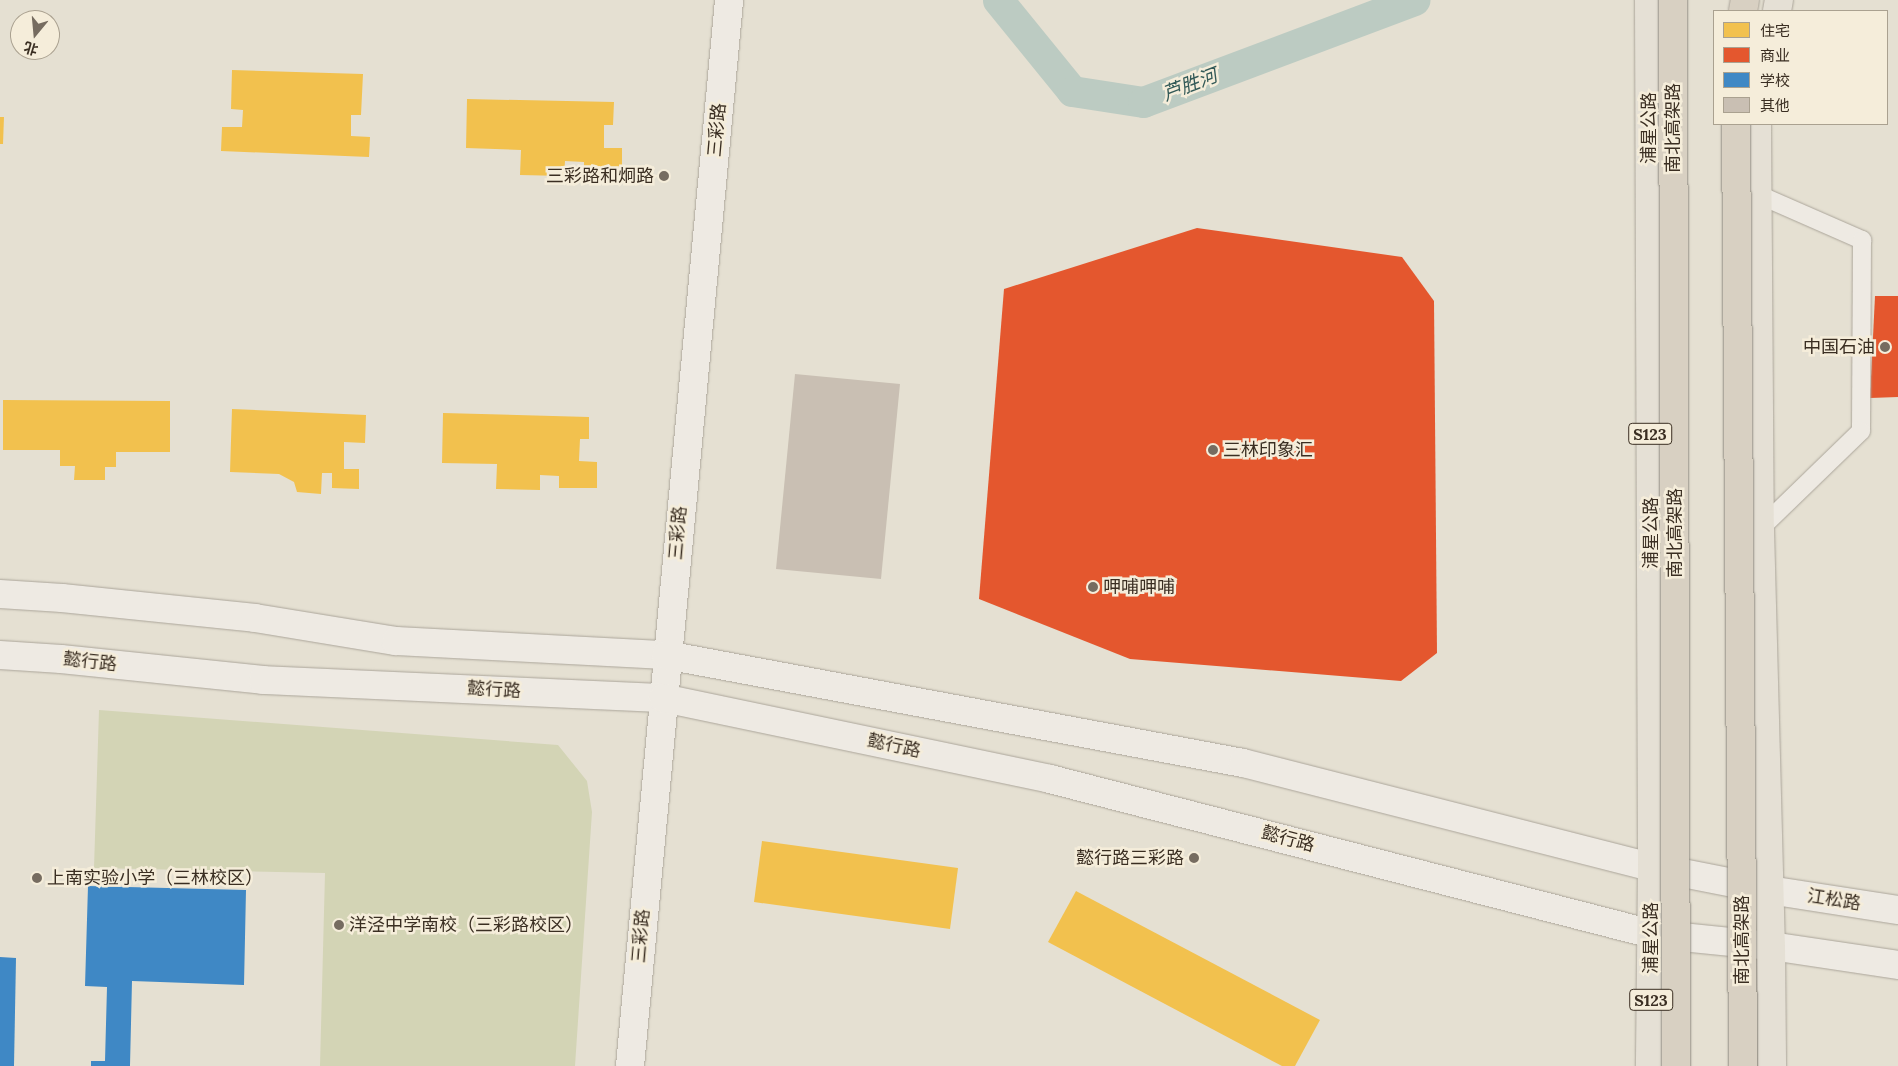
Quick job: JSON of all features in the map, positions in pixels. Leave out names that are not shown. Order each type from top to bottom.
[{"type":"highway","name":"南北高架路","points":[[1673,0],[1676,1066]]},
{"type":"highway","name":"南北高架路","points":[[1736,125],[1743,1066]]},
{"type":"main road","name":"浦星公路","points":[[1649,0],[1652,867],[1650,1066]]},
{"type":"main road","points":[[1757,125],[1760,529],[1771,946],[1772,1066]]},
{"type":"street","name":"三彩路","points":[[630,1066],[666,655],[729,0]]},
{"type":"street","points":[[0,594],[255,618],[396,641],[666,655],[1243,763],[1652,867],[1769,890]]},
{"type":"street","name":"懿行路","points":[[0,655],[62,658],[263,680],[663,698],[1050,779],[1652,934],[1771,946]]},
{"type":"street","name":"江松路","points":[[1769,890],[1898,910]]},
{"type":"street","points":[[1771,946],[1898,965]]},
{"type":"lane","points":[[1758,194],[1862,240],[1861,431],[1760,529]]},
{"type":"green space","name":"洋泾中学南校（三彩路校区）","points":[[99,710],[558,745],[587,781],[592,812],[575,1066],[320,1066],[325,873],[94,868]]},
{"type":"building: 住宅","points":[[232,70],[363,74],[361,115],[351,115],[351,136],[370,137],[369,157],[221,151],[222,127],[242,127],[243,110],[231,109]]},
{"type":"building: 住宅","points":[[467,99],[614,102],[613,125],[604,125],[604,148],[622,148],[622,175],[584,173],[584,162],[565,161],[564,176],[520,175],[521,150],[466,148]]},
{"type":"building: 住宅","points":[[0,117],[4,117],[3,144],[0,144]]},
{"type":"building: 住宅","points":[[3,400],[170,401],[170,452],[116,452],[116,467],[105,467],[105,480],[74,480],[75,466],[60,466],[60,450],[3,450]]},
{"type":"building: 住宅","points":[[232,409],[366,415],[365,443],[344,442],[344,469],[359,469],[359,489],[332,488],[332,473],[322,473],[321,494],[297,492],[294,482],[279,474],[230,472]]},
{"type":"building: 住宅","points":[[443,413],[589,417],[589,439],[580,439],[579,461],[597,462],[597,488],[559,488],[559,476],[540,475],[540,490],[496,489],[497,464],[442,463]]},
{"type":"building: 住宅","points":[[762,841],[958,868],[950,929],[754,902]]},
{"type":"building: 住宅","points":[[1076,891],[1320,1020],[1295,1066],[1282,1066],[1048,942]]},
{"type":"building: 商业","name":"三林印象汇","points":[[1197,228],[1402,257],[1434,301],[1437,653],[1401,681],[1130,659],[979,599],[1004,289]]},
{"type":"building: 商业","name":"中国石油","points":[[1875,296],[1898,296],[1898,397],[1870,398]]},
{"type":"building: 学校","points":[[88,886],[246,890],[244,985],[132,981],[130,1066],[91,1066],[91,1061],[105,1061],[107,987],[85,986]]},
{"type":"building: 学校","points":[[0,957],[16,958],[14,1066],[0,1066]]},
{"type":"building: 其他","points":[[795,374],[900,384],[881,579],[776,569]]},
{"type":"waterway","name":"芦胜河","points":[[998,0],[1072,91],[1143,102],[1414,0]]},
{"type":"place","name":"三彩路和炯路","points":[[664,176]]},
{"type":"place","name":"中国石油","points":[[1885,347]]},
{"type":"place","name":"三林印象汇","points":[[1213,450]]},
{"type":"place","name":"呷哺呷哺","points":[[1093,587]]},
{"type":"place","name":"懿行路三彩路","points":[[1194,858]]},
{"type":"place","name":"上南实验小学（三林校区）","points":[[37,878]]},
{"type":"place","name":"洋泾中学南校（三彩路校区）","points":[[339,925]]}]
